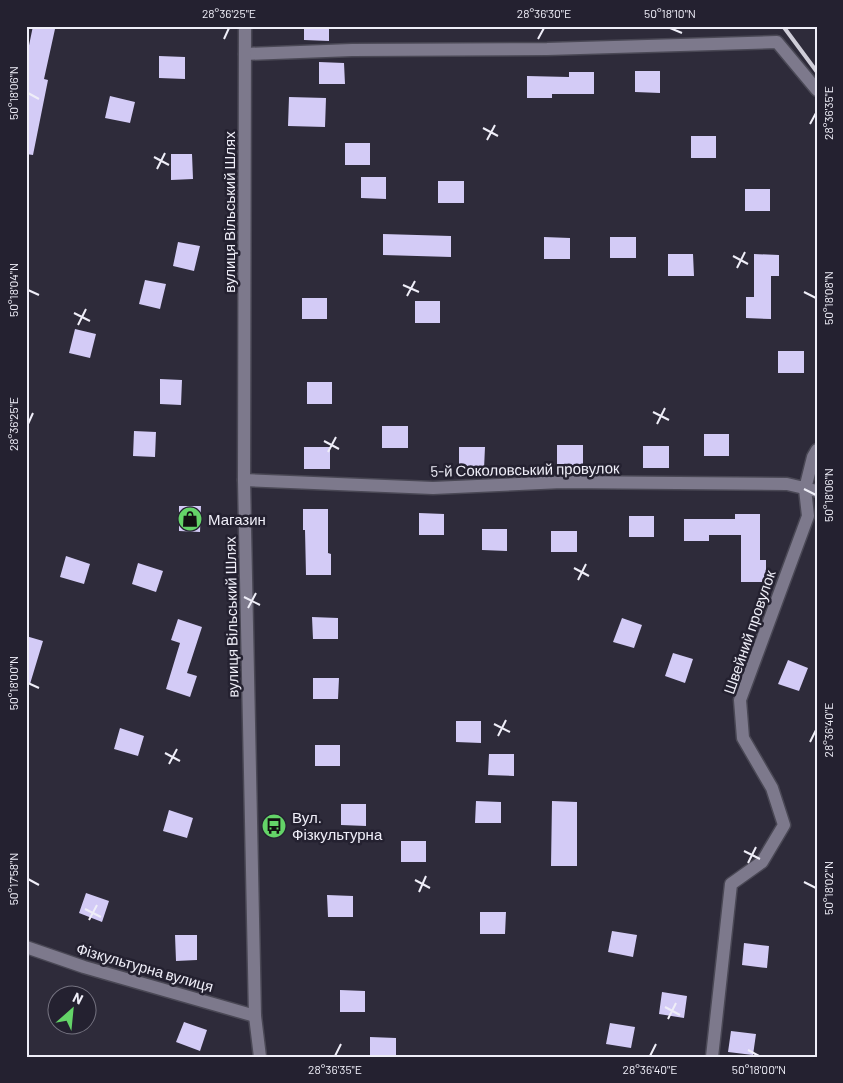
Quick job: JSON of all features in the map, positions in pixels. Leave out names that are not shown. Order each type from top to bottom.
[{"type":"street","name":"вулиця Вільський Шлях","points":[[246,26],[244,480],[255,1016],[260,1057]]},
{"type":"street","points":[[245,54],[352,50],[548,49],[778,42],[817,90]]},
{"type":"street","name":"Швейний провулок","points":[[712,1057],[731,884],[762,862],[784,825],[772,788],[743,738],[740,700],[808,516],[813,457],[817,450]]},
{"type":"street","name":"5-й Соколовський провулок","points":[[244,480],[433,488],[571,482],[787,484],[811,490]]},
{"type":"street","name":"Фізкультурна вулиця","points":[[26,947],[84,967],[255,1016]]},
{"type":"building","points":[[33,26],[55,29],[44,79],[48,80],[33,155],[26,154],[26,60]]},
{"type":"building","points":[[304,26],[329,26],[329,41],[304,40]]},
{"type":"building","points":[[159,56],[185,57],[185,79],[159,78]]},
{"type":"building","points":[[319,62],[344,63],[345,84],[319,84]]},
{"type":"building","points":[[635,71],[660,71],[660,93],[635,92]]},
{"type":"building","points":[[569,72],[594,72],[594,94],[552,94],[552,98],[527,98],[527,76],[569,77]]},
{"type":"building","points":[[110,96],[135,102],[130,123],[105,118]]},
{"type":"building","points":[[289,97],[326,98],[325,127],[288,126]]},
{"type":"building","points":[[691,136],[716,136],[716,158],[691,158]]},
{"type":"building","points":[[345,143],[370,143],[370,165],[345,165]]},
{"type":"building","points":[[171,154],[192,154],[193,179],[171,180]]},
{"type":"building","points":[[361,177],[386,177],[386,199],[361,198]]},
{"type":"building","points":[[438,181],[464,181],[464,203],[438,203]]},
{"type":"building","points":[[745,189],[770,189],[770,211],[745,211]]},
{"type":"building","points":[[383,234],[451,236],[451,257],[383,255]]},
{"type":"building","points":[[544,237],[570,238],[570,259],[544,259]]},
{"type":"building","points":[[610,237],[636,237],[636,258],[610,258]]},
{"type":"building","points":[[178,242],[200,246],[194,271],[173,266]]},
{"type":"building","points":[[668,254],[693,254],[694,276],[668,276]]},
{"type":"building","points":[[754,254],[779,255],[779,276],[771,276],[771,319],[746,318],[746,297],[754,297]]},
{"type":"building","points":[[145,280],[166,284],[160,309],[139,304]]},
{"type":"building","points":[[302,298],[327,298],[327,319],[302,319]]},
{"type":"building","points":[[415,301],[440,301],[440,323],[415,323]]},
{"type":"building","points":[[75,329],[96,334],[90,358],[69,353]]},
{"type":"building","points":[[778,351],[804,351],[804,373],[778,373]]},
{"type":"building","points":[[160,379],[182,380],[181,405],[160,404]]},
{"type":"building","points":[[307,382],[332,382],[332,404],[307,404]]},
{"type":"building","points":[[382,426],[408,426],[408,448],[382,448]]},
{"type":"building","points":[[134,431],[156,432],[155,457],[133,456]]},
{"type":"building","points":[[704,434],[729,434],[729,456],[704,456]]},
{"type":"building","points":[[557,445],[583,445],[583,467],[557,466]]},
{"type":"building","points":[[643,446],[669,446],[669,468],[643,468]]},
{"type":"building","points":[[304,447],[330,447],[330,469],[304,469]]},
{"type":"building","points":[[459,447],[485,447],[484,469],[459,469]]},
{"type":"building","points":[[179,506],[201,506],[200,532],[179,531]]},
{"type":"building","points":[[303,509],[328,509],[328,553],[331,554],[331,575],[306,575]]},
{"type":"building","points":[[419,513],[444,514],[444,535],[419,535]]},
{"type":"building","points":[[735,514],[760,514],[760,560],[766,560],[766,582],[741,582],[741,535],[709,535],[709,541],[684,541],[684,519],[735,519]]},
{"type":"building","points":[[629,516],[654,516],[654,537],[629,537]]},
{"type":"building","points":[[482,529],[507,529],[507,551],[482,550]]},
{"type":"building","points":[[551,531],[577,531],[577,552],[551,552]]},
{"type":"building","points":[[66,556],[90,564],[84,584],[60,577]]},
{"type":"building","points":[[138,563],[163,571],[156,592],[132,584]]},
{"type":"building","points":[[312,617],[338,618],[338,639],[313,639]]},
{"type":"building","points":[[622,618],[642,625],[634,648],[613,642]]},
{"type":"building","points":[[178,619],[202,627],[187,673],[197,676],[190,697],[166,689],[180,643],[171,640]]},
{"type":"building","points":[[26,636],[43,641],[30,684],[26,684]]},
{"type":"building","points":[[673,653],[693,659],[685,683],[665,676]]},
{"type":"building","points":[[788,660],[808,668],[799,691],[778,684]]},
{"type":"building","points":[[313,678],[339,678],[338,699],[313,699]]},
{"type":"building","points":[[456,721],[481,721],[481,743],[456,742]]},
{"type":"building","points":[[120,728],[144,736],[138,756],[114,749]]},
{"type":"building","points":[[315,745],[340,745],[340,766],[315,766]]},
{"type":"building","points":[[489,754],[514,754],[514,776],[488,775]]},
{"type":"building","points":[[476,801],[501,802],[501,823],[475,823]]},
{"type":"building","points":[[552,801],[577,802],[577,866],[551,866]]},
{"type":"building","points":[[341,804],[366,804],[366,826],[341,825]]},
{"type":"building","points":[[169,810],[193,818],[187,838],[163,831]]},
{"type":"building","points":[[401,841],[426,841],[426,862],[401,862]]},
{"type":"building","points":[[86,893],[109,901],[102,922],[79,913]]},
{"type":"building","points":[[327,895],[353,896],[353,917],[328,917]]},
{"type":"building","points":[[480,912],[506,912],[505,934],[480,934]]},
{"type":"building","points":[[612,931],[637,935],[633,957],[608,952]]},
{"type":"building","points":[[175,935],[197,935],[197,960],[176,961]]},
{"type":"building","points":[[744,943],[769,946],[767,968],[742,965]]},
{"type":"building","points":[[340,990],[365,991],[365,1012],[340,1012]]},
{"type":"building","points":[[662,992],[687,996],[684,1018],[659,1014]]},
{"type":"building","points":[[184,1022],[207,1030],[200,1051],[176,1042]]},
{"type":"building","points":[[610,1023],[635,1027],[631,1048],[606,1044]]},
{"type":"building","points":[[731,1031],[756,1034],[753,1055],[728,1052]]},
{"type":"building","points":[[370,1037],[396,1038],[396,1057],[370,1057]]},
{"type":"railway","points":[[783,26],[817,72]]},
{"type":"place","name":"Магазин","points":[[190,519]]},
{"type":"place","name":"Вул. Фізкультурна","points":[[274,826]]}]
